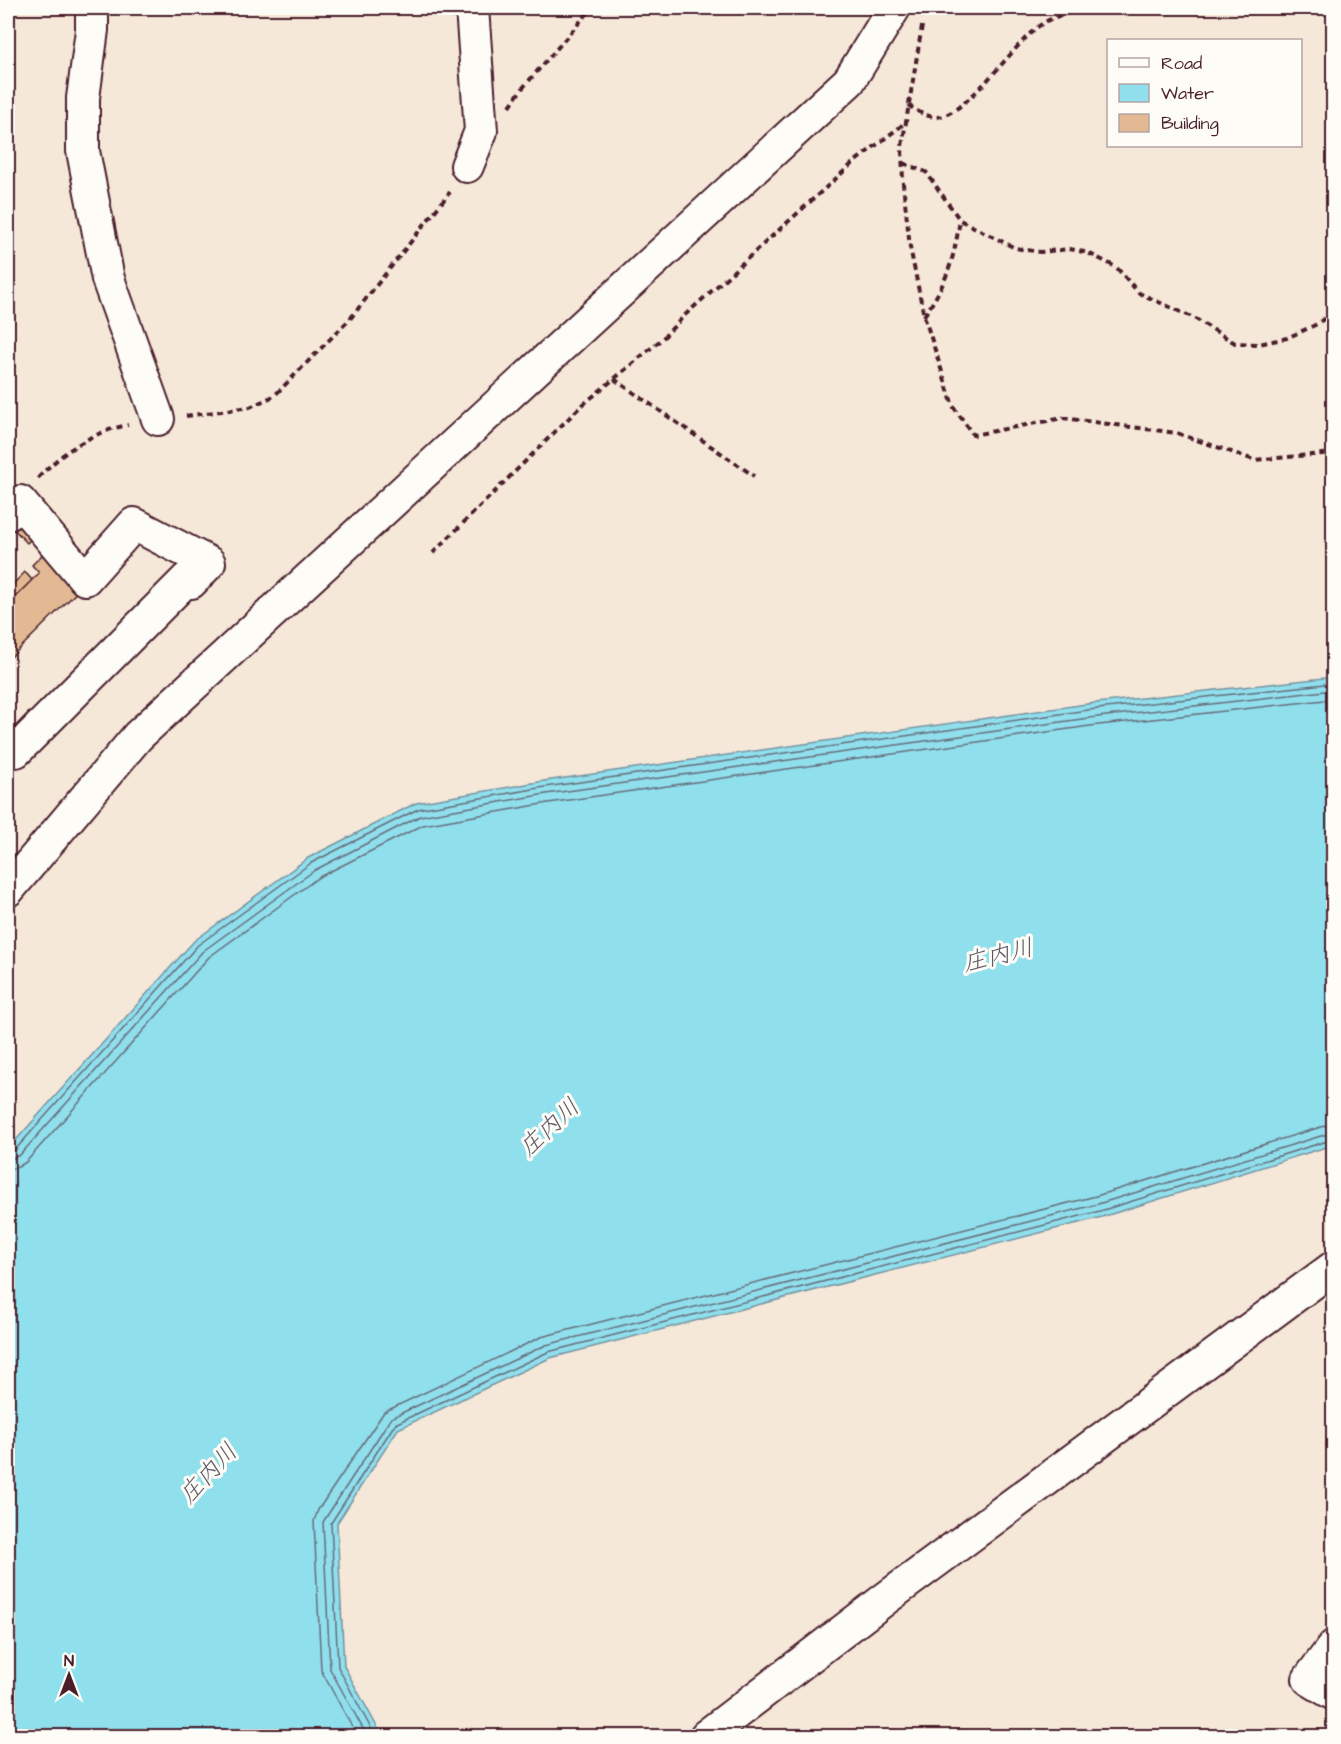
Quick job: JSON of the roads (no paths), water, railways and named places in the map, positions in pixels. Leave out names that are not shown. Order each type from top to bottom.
[{"type":"street","points":[[92,8],[92,30],[83,98],[83,151],[108,279],[158,419]]},
{"type":"street","points":[[467,166],[481,131],[472,8]]},
{"type":"street","points":[[8,890],[138,736],[849,81],[894,8]]},
{"type":"street","points":[[14,508],[85,579],[134,524],[210,563],[191,582],[187,579],[16,752]]},
{"type":"street","points":[[706,1737],[885,1599],[1334,1267]]},
{"type":"street","points":[[1334,1646],[1309,1679],[1334,1694]]},
{"type":"water","name":"庄内川","points":[[1333,677],[1333,1145],[1102,1217],[550,1358],[398,1429],[337,1523],[344,1666],[382,1736],[8,1736],[8,1149],[194,941],[308,858],[416,803],[544,781],[1087,704]]}]
